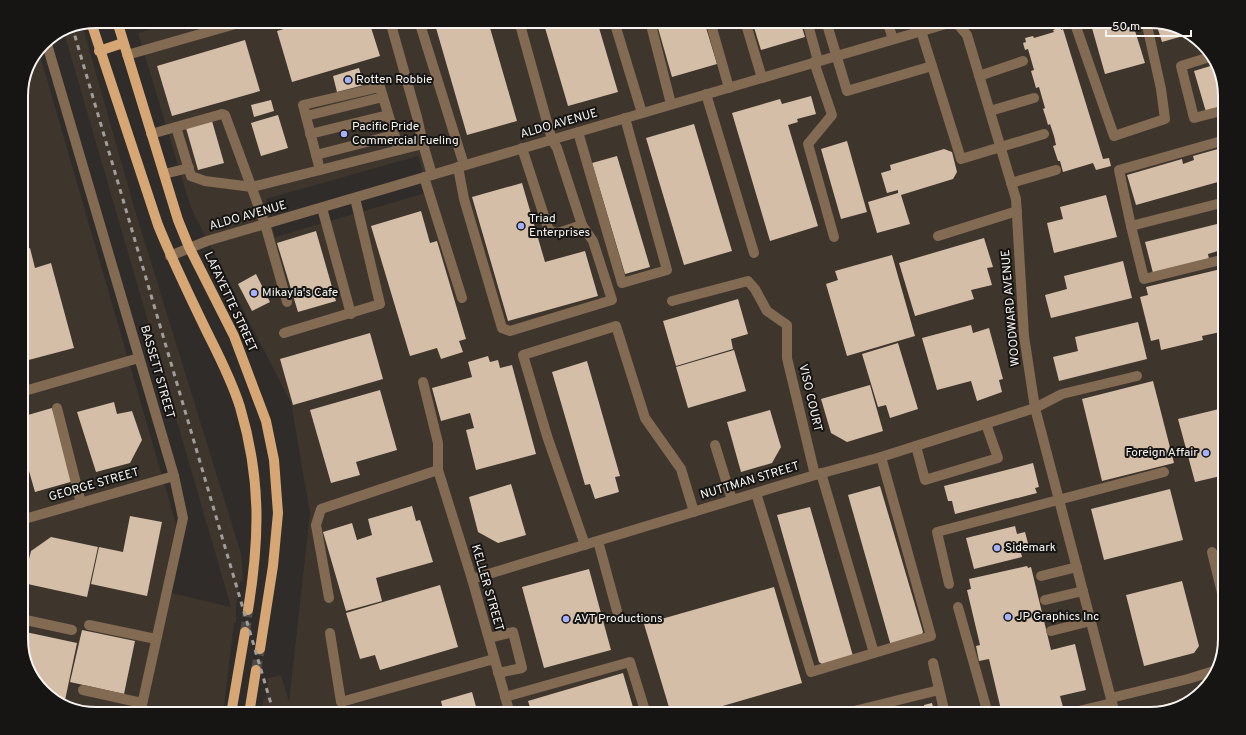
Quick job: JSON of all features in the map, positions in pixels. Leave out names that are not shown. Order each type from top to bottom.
[{"type":"main road","points":[[93,28],[158,225],[170,256],[231,383],[240,406],[250,447],[258,504],[258,534],[255,569],[248,610]]},
{"type":"main road","name":"LAFAYETTE STREET","points":[[119,28],[178,220],[189,247],[234,336],[266,421],[274,460],[278,513],[274,566],[260,649]]},
{"type":"main road","points":[[99,50],[123,43]]},
{"type":"main road","points":[[232,707],[245,632]]},
{"type":"main road","points":[[250,707],[256,670]]},
{"type":"street","points":[[127,55],[222,28]]},
{"type":"street","points":[[392,28],[417,117],[428,176],[462,298]]},
{"type":"street","points":[[421,28],[461,166],[464,199],[502,328],[510,331],[612,300],[593,241],[582,225],[557,148],[552,140],[521,28]]},
{"type":"street","points":[[616,28],[642,113]]},
{"type":"street","points":[[652,28],[671,104]]},
{"type":"street","points":[[712,28],[729,88]]},
{"type":"street","points":[[747,28],[762,78]]},
{"type":"street","points":[[809,28],[816,62],[832,115],[808,144],[834,237]]},
{"type":"street","points":[[828,28],[847,91],[932,66]]},
{"type":"street","points":[[889,28],[893,39]]},
{"type":"street","name":"ALDO AVENUE","points":[[170,256],[189,247],[265,224],[930,28]]},
{"type":"street","name":"WOODWARD AVENUE","points":[[961,28],[967,36],[1016,199],[1024,336],[1035,408],[1114,707]]},
{"type":"street","points":[[1076,28],[1114,136],[1165,119],[1161,89],[1148,28]]},
{"type":"street","points":[[920,31],[961,159],[1044,134]]},
{"type":"street","name":"BASSETT STREET","points":[[48,48],[174,476],[183,518],[141,707]]},
{"type":"street","points":[[1206,58],[1180,66],[1194,118],[1218,112]]},
{"type":"street","points":[[979,76],[1023,61]]},
{"type":"street","points":[[320,170],[303,105],[380,87],[399,150]]},
{"type":"street","points":[[706,94],[754,253]]},
{"type":"street","points":[[990,111],[1034,98]]},
{"type":"street","points":[[151,134],[222,114],[225,115],[265,224],[287,302]]},
{"type":"street","points":[[310,134],[388,115]]},
{"type":"street","points":[[578,132],[622,283],[667,270],[625,118]]},
{"type":"street","points":[[176,127],[191,176],[198,180],[252,187],[423,144]]},
{"type":"street","points":[[316,155],[394,135]]},
{"type":"street","points":[[1218,142],[1119,170],[1144,279],[1218,261]]},
{"type":"street","points":[[522,148],[548,228],[552,232],[558,233],[582,225]]},
{"type":"street","points":[[164,174],[189,168]]},
{"type":"street","points":[[1011,182],[1056,170]]},
{"type":"street","points":[[284,333],[380,304],[355,198]]},
{"type":"street","points":[[1131,226],[1218,204]]},
{"type":"street","points":[[322,208],[351,314]]},
{"type":"street","points":[[938,236],[1017,211]]},
{"type":"street","name":"VISO COURT","points":[[672,301],[748,281],[755,289],[767,311],[787,325],[788,358],[818,474],[874,653]]},
{"type":"street","points":[[585,545],[547,436],[524,355],[616,326],[645,418],[682,469],[694,512]]},
{"type":"street","points":[[28,390],[139,358]]},
{"type":"street","name":"NUTTMAN STREET","points":[[472,579],[818,474],[881,457],[1035,408],[1062,394],[1137,376]]},
{"type":"street","name":"KELLER STREET","points":[[423,382],[438,443],[438,470],[472,579],[508,707]]},
{"type":"street","points":[[57,408],[81,502]]},
{"type":"street","points":[[916,446],[925,480],[998,458],[986,424]]},
{"type":"street","points":[[715,445],[732,500]]},
{"type":"street","points":[[756,493],[811,672],[931,636],[881,457]]},
{"type":"street","points":[[329,598],[316,525],[321,509],[438,470]]},
{"type":"street","points":[[949,584],[937,532],[1060,501],[1109,486],[1164,472]]},
{"type":"street","name":"GEORGE STREET","points":[[28,518],[174,476]]},
{"type":"street","points":[[598,541],[617,611]]},
{"type":"street","points":[[1212,552],[1218,576]]},
{"type":"street","points":[[1041,576],[1077,567]]},
{"type":"street","points":[[1045,600],[1083,591]]},
{"type":"street","points":[[958,607],[986,707]]},
{"type":"street","points":[[28,621],[72,630]]},
{"type":"street","points":[[1051,631],[1091,621]]},
{"type":"street","points":[[89,625],[156,639]]},
{"type":"street","points":[[488,638],[513,632],[522,668],[498,673]]},
{"type":"street","points":[[330,633],[341,702],[494,659]]},
{"type":"street","points":[[505,697],[630,662],[644,707]]},
{"type":"street","points":[[932,663],[943,707]]},
{"type":"street","points":[[1089,707],[1209,672]]},
{"type":"street","points":[[84,690],[142,703]]},
{"type":"street","points":[[870,707],[939,690]]},
{"type":"shaded area","points":[[155,28],[1150,28],[1168,30],[1176,33],[1191,42],[1204,55],[1213,70],[1218,91],[1218,639],[1216,657],[1213,665],[1209,673],[1198,687],[1184,698],[1168,705],[1150,707],[262,707],[264,697],[266,701],[268,678],[281,675],[289,702],[310,513],[291,403],[191,208],[138,33]],"holes":[[[418,156],[429,192],[275,237],[266,199]]]},
{"type":"shaded area","points":[[83,29],[134,207],[241,554],[243,579],[240,582],[236,603],[236,623],[234,623],[224,707],[96,707],[78,705],[62,698],[48,687],[30,657],[28,644],[28,91],[33,70],[40,57],[176,524],[162,591],[231,607],[65,36]]},
{"type":"building","points":[[287,28],[371,28],[380,56],[292,82],[277,31]]},
{"type":"building","points":[[436,28],[490,28],[517,121],[467,135]]},
{"type":"building","points":[[545,28],[599,28],[618,92],[568,106]]},
{"type":"building","points":[[658,28],[706,28],[717,64],[672,77]]},
{"type":"building","points":[[754,28],[802,28],[805,37],[761,50]]},
{"type":"building","points":[[1058,28],[1061,28],[1061,30],[1063,29],[1103,159],[1109,158],[1111,166],[1096,170],[1093,163],[1063,172],[1060,161],[1058,161],[1053,146],[1056,145],[1054,136],[1050,124],[1048,125],[1043,109],[1045,108],[1039,87],[1036,88],[1031,71],[1034,70],[1028,49],[1025,50],[1023,43],[1026,42],[1025,38],[1033,36],[1034,38],[1054,32],[1053,30]]},
{"type":"building","points":[[1092,28],[1134,28],[1145,63],[1105,74]]},
{"type":"building","points":[[1158,29],[1168,30],[1182,36],[1162,42]]},
{"type":"building","points":[[245,40],[260,91],[172,116],[157,66]]},
{"type":"building","points":[[1211,66],[1216,78],[1218,108],[1206,112],[1194,71]]},
{"type":"building","name":"Rotten Robbie","points":[[359,68],[364,85],[337,92],[333,76]]},
{"type":"building","points":[[811,96],[816,114],[797,119],[798,122],[788,125],[818,226],[770,241],[732,113],[780,99],[782,104]]},
{"type":"building","points":[[271,100],[274,111],[254,117],[251,105]]},
{"type":"building","points":[[278,115],[288,148],[261,156],[251,123]]},
{"type":"building","points":[[212,121],[224,163],[198,170],[186,128]]},
{"type":"building","points":[[694,124],[732,251],[684,265],[646,138]]},
{"type":"building","points":[[847,141],[867,212],[841,219],[821,149]]},
{"type":"building","points":[[944,149],[952,152],[957,172],[953,179],[901,195],[910,224],[877,233],[868,202],[898,193],[898,190],[887,193],[881,173],[891,170],[890,165]]},
{"type":"building","points":[[1218,149],[1218,182],[1136,205],[1127,175],[1182,159],[1183,164],[1194,160],[1193,156]]},
{"type":"building","points":[[617,156],[650,267],[625,274],[592,163]]},
{"type":"building","points":[[522,183],[545,262],[585,251],[598,296],[508,321],[472,197]]},
{"type":"building","points":[[1106,195],[1117,237],[1054,253],[1047,223],[1063,219],[1060,207]]},
{"type":"building","points":[[421,211],[430,243],[437,241],[466,339],[459,341],[463,352],[441,359],[437,348],[410,356],[371,226]]},
{"type":"building","points":[[1218,224],[1218,251],[1208,254],[1209,259],[1153,273],[1145,242]]},
{"type":"building","points":[[316,231],[336,301],[298,312],[277,243]]},
{"type":"building","points":[[984,238],[993,267],[987,268],[992,285],[971,290],[974,299],[915,316],[899,263]]},
{"type":"building","points":[[30,248],[35,268],[51,263],[74,348],[28,360],[28,249]]},
{"type":"building","points":[[892,255],[915,336],[847,356],[826,284],[838,280],[835,271]]},
{"type":"building","points":[[1123,261],[1132,298],[1051,318],[1045,295],[1067,289],[1064,276]]},
{"type":"building","points":[[1218,270],[1218,333],[1202,336],[1203,340],[1161,350],[1159,339],[1151,341],[1140,297],[1148,295],[1146,287]]},
{"type":"building","name":"Mikayla's Cafe","points":[[256,274],[270,302],[252,311],[238,284]]},
{"type":"building","points":[[738,299],[748,334],[731,339],[733,349],[676,366],[663,321]]},
{"type":"building","points":[[1138,322],[1147,359],[1059,381],[1053,357],[1078,351],[1075,337]]},
{"type":"building","points":[[971,325],[973,333],[989,328],[1003,379],[999,380],[1002,392],[977,401],[971,381],[937,390],[922,338]]},
{"type":"building","points":[[370,333],[383,379],[293,405],[280,359]]},
{"type":"building","points":[[898,343],[918,409],[890,418],[886,405],[878,407],[862,354]]},
{"type":"building","points":[[734,350],[746,391],[688,408],[676,367]]},
{"type":"building","points":[[488,356],[490,362],[498,360],[500,368],[512,365],[536,454],[476,470],[466,430],[474,428],[470,413],[441,421],[432,388],[472,377],[468,362]]},
{"type":"building","points":[[587,361],[620,476],[615,477],[619,492],[595,499],[590,484],[585,485],[552,372]]},
{"type":"building","points":[[1153,381],[1174,463],[1102,481],[1082,399]]},
{"type":"building","points":[[870,385],[883,431],[847,442],[831,433],[821,399]]},
{"type":"building","points":[[380,390],[397,450],[356,462],[360,475],[331,483],[310,410]]},
{"type":"building","points":[[114,402],[117,414],[132,411],[142,440],[130,463],[96,472],[77,412]]},
{"type":"building","points":[[52,408],[74,481],[35,492],[28,471],[28,415]]},
{"type":"building","name":"Foreign Affair","points":[[1218,409],[1218,477],[1195,482],[1178,419]]},
{"type":"building","points":[[770,410],[781,447],[772,463],[741,472],[727,422]]},
{"type":"building","points":[[1033,463],[1039,487],[1035,488],[1037,493],[955,514],[952,501],[948,501],[944,486]]},
{"type":"building","points":[[511,484],[526,535],[498,543],[478,532],[469,497]]},
{"type":"building","points":[[880,486],[923,632],[920,638],[891,646],[848,495]]},
{"type":"building","points":[[1170,489],[1183,540],[1104,560],[1091,509]]},
{"type":"building","points":[[412,506],[416,521],[420,520],[433,562],[376,578],[382,601],[346,611],[323,532],[352,523],[357,540],[372,535],[368,519]]},
{"type":"building","points":[[810,507],[853,656],[825,666],[819,662],[777,515]]},
{"type":"building","points":[[130,516],[162,522],[147,596],[91,584],[99,547],[123,552]]},
{"type":"building","name":"Sidemark","points":[[1015,526],[1017,534],[1025,532],[1029,547],[1020,549],[1022,557],[974,569],[966,538]]},
{"type":"building","points":[[51,537],[98,547],[87,597],[28,584],[28,563],[31,551]]},
{"type":"building","name":"JP Graphics Inc","points":[[1027,566],[1028,568],[1031,567],[1051,650],[1075,644],[1086,690],[1060,696],[1063,707],[1000,707],[989,659],[979,661],[976,646],[980,645],[967,590],[971,589],[969,579]]},
{"type":"building","name":"AVT Productions","points":[[589,569],[611,650],[544,668],[522,587]]},
{"type":"building","points":[[1182,581],[1199,646],[1194,653],[1144,666],[1126,595]]},
{"type":"building","points":[[440,585],[458,647],[380,670],[375,655],[360,659],[346,613]]},
{"type":"building","points":[[774,587],[802,683],[719,707],[669,707],[644,624]]},
{"type":"building","points":[[82,630],[135,641],[124,694],[70,682]]},
{"type":"building","points":[[28,632],[77,643],[65,700],[48,687],[37,673],[30,657]]},
{"type":"building","points":[[623,673],[633,707],[530,707],[528,701]]},
{"type":"building","points":[[472,692],[476,707],[442,707],[441,701]]},
{"type":"building","points":[[1177,701],[1168,705],[1158,706]]},
{"type":"building","points":[[932,703],[933,707],[924,707],[924,705]]},
{"type":"tunnel","points":[[245,632],[248,610]]},
{"type":"tunnel","points":[[256,670],[260,649]]},
{"type":"railway","points":[[74,32],[272,707]]},
{"type":"place","name":"Rotten Robbie","points":[[348,80]]},
{"type":"place","name":"Pacific Pride Commercial Fueling","points":[[344,134]]},
{"type":"place","name":"Triad Enterprises","points":[[521,226]]},
{"type":"place","name":"Mikayla's Cafe","points":[[254,293]]},
{"type":"place","name":"Foreign Affair","points":[[1206,453]]},
{"type":"place","name":"Sidemark","points":[[997,548]]},
{"type":"place","name":"JP Graphics Inc","points":[[1008,617]]},
{"type":"place","name":"AVT Productions","points":[[566,619]]}]
